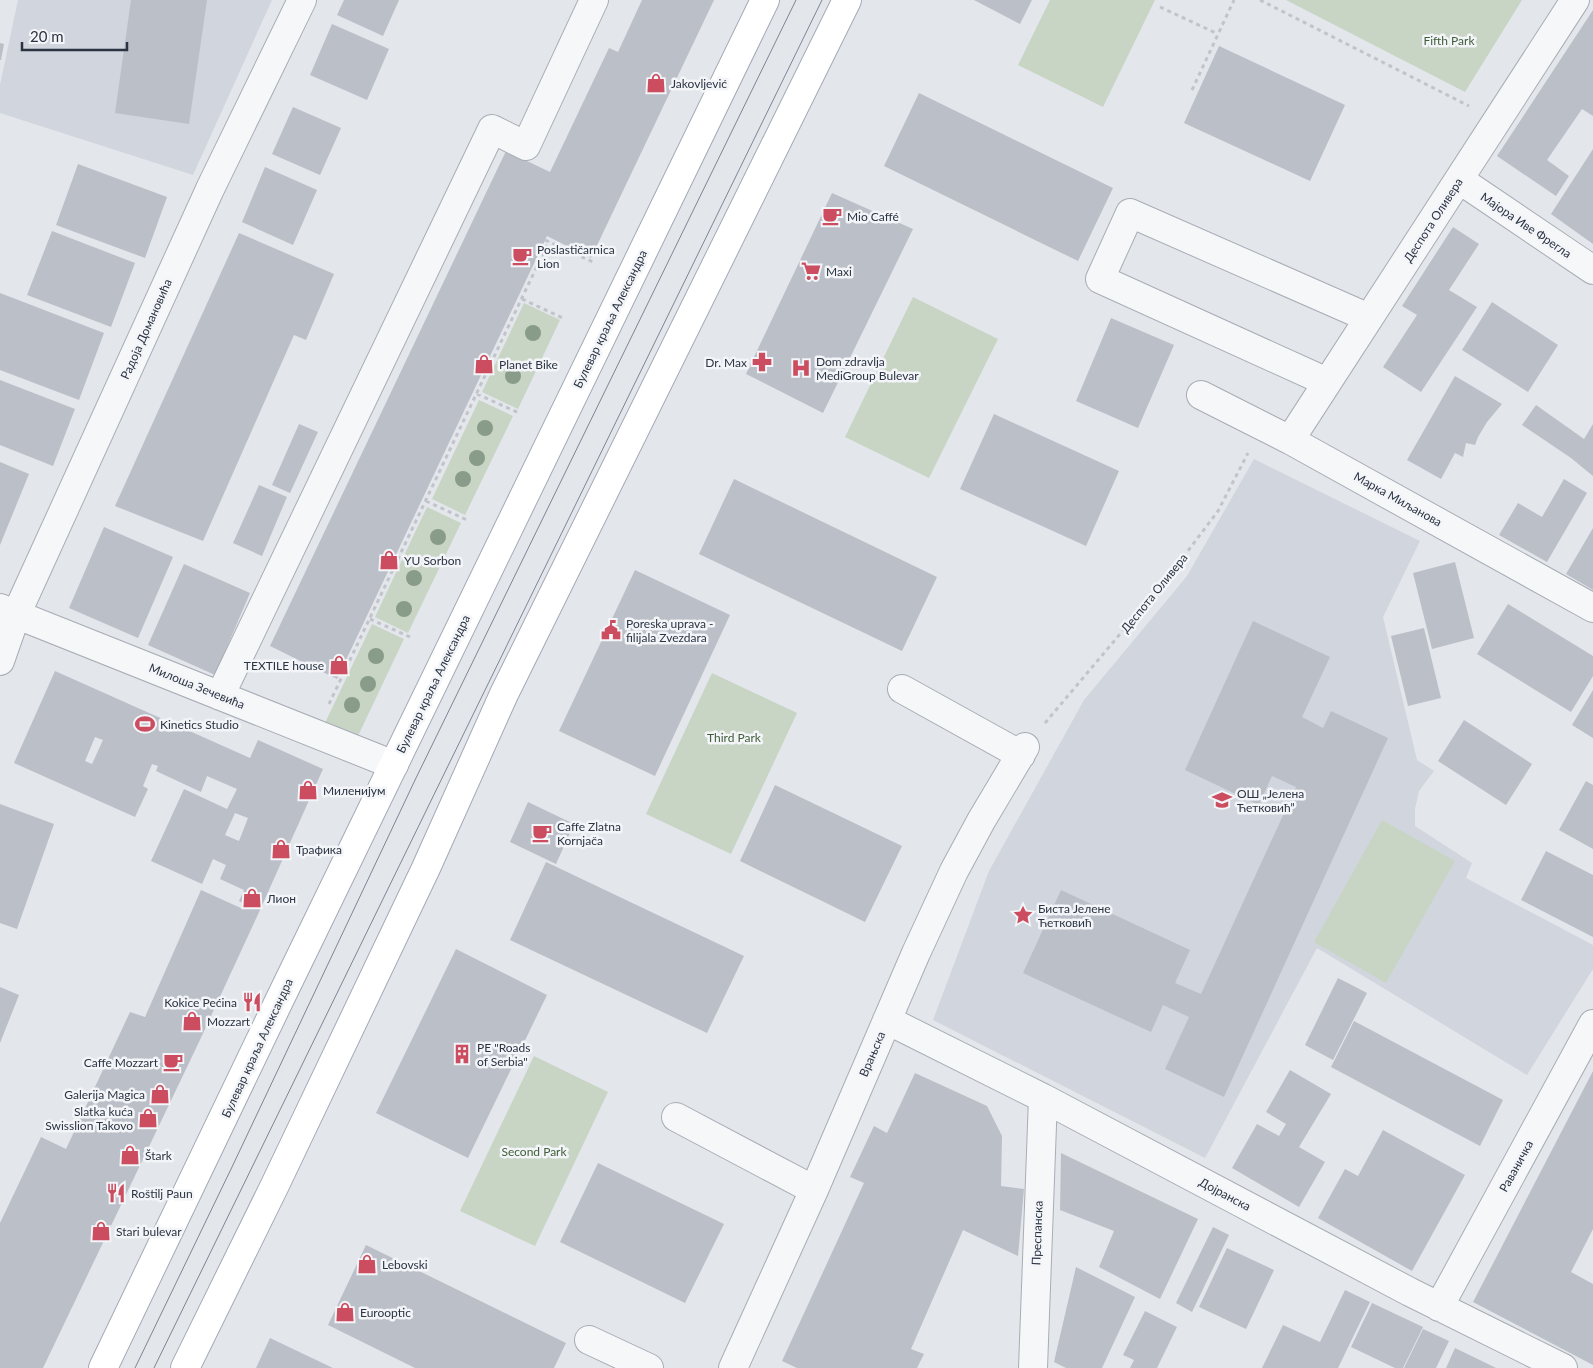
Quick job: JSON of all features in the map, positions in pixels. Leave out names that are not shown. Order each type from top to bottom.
[{"type":"main road","name":"Булевар краља Александра","points":[[103,1368],[765,0]]},
{"type":"main road","points":[[185,1368],[274,1187],[417,886],[504,694],[847,0]]},
{"type":"street","name":"Радоја Домановића","points":[[0,661],[8,612],[210,188],[302,0]]},
{"type":"street","points":[[220,696],[492,130],[526,146],[594,0]]},
{"type":"street","name":"Деспота Оливера","points":[[1290,440],[1575,0]]},
{"type":"street","name":"Мајора Иве Фрегла","points":[[1460,180],[1593,270]]},
{"type":"street","points":[[1327,382],[1100,278],[1130,213],[1369,318]]},
{"type":"street","name":"Марка Миљанова","points":[[1201,395],[1290,440],[1593,608]]},
{"type":"street","name":"Милоша Зечевића","points":[[8,612],[394,765]]},
{"type":"street","points":[[902,688],[1023,751]]},
{"type":"street","name":"Врањска","points":[[733,1368],[814,1190],[954,870],[1023,751]]},
{"type":"street","name":"Дојранска","points":[[887,1020],[1043,1098],[1439,1307],[1563,1368]]},
{"type":"street","name":"Раваничка","points":[[1439,1307],[1593,1024]]},
{"type":"street","name":"Преспанска","points":[[1033,1368],[1043,1098]]},
{"type":"street","points":[[676,1118],[814,1190]]},
{"type":"street","points":[[589,1340],[649,1368]]},
{"type":"path","points":[[1192,90],[1234,0]]},
{"type":"path","points":[[1260,0],[1498,121]]},
{"type":"path","points":[[1160,7],[1218,34]]},
{"type":"path","points":[[328,707],[522,299],[547,240],[593,262]]},
{"type":"path","points":[[522,299],[565,319]]},
{"type":"path","points":[[477,394],[519,413]]},
{"type":"path","name":"Деспота Оливера","points":[[1023,751],[1169,576],[1218,511],[1260,425]]},
{"type":"path","points":[[426,501],[467,520]]},
{"type":"path","points":[[370,618],[410,637]]},
{"type":"shaded area","points":[[18,0],[272,0],[193,175],[0,113],[0,85]]},
{"type":"shaded area","name":"ОШ „Јелена Ћетковић”","points":[[1254,459],[1420,541],[1383,617],[1417,760],[1434,771],[1419,791],[1415,809],[1415,826],[1472,863],[1466,878],[1593,945],[1593,969],[1527,1075],[1317,948],[1205,1158],[933,1020],[989,871],[1084,700],[1187,576]]},
{"type":"green space","points":[[1050,0],[1155,0],[1103,107],[1018,65]]},
{"type":"green space","name":"Fifth Park","points":[[1286,0],[1522,0],[1465,92]]},
{"type":"green space","points":[[913,297],[998,339],[929,478],[845,437]]},
{"type":"green space","points":[[524,303],[560,320],[518,409],[482,392]]},
{"type":"green space","points":[[479,400],[513,416],[465,515],[432,499]]},
{"type":"green space","points":[[427,507],[461,523],[408,633],[375,617]]},
{"type":"green space","points":[[372,624],[404,639],[357,738],[325,723]]},
{"type":"green space","name":"Third Park","points":[[712,673],[797,713],[731,854],[646,814]]},
{"type":"green space","points":[[1382,820],[1455,861],[1386,983],[1314,942]]},
{"type":"green space","name":"Second Park","points":[[534,1056],[608,1092],[535,1246],[460,1211]]},
{"type":"building","points":[[131,0],[207,0],[189,124],[115,113]]},
{"type":"building","points":[[344,0],[399,0],[383,36],[337,15]]},
{"type":"building","points":[[642,0],[714,0],[591,258],[547,236],[337,679],[270,646],[506,151],[550,172],[609,48],[618,52]]},
{"type":"building","points":[[974,0],[1032,0],[1020,24]]},
{"type":"building","points":[[1593,10],[1593,116],[1582,109],[1547,160],[1569,176],[1556,196],[1497,156]]},
{"type":"building","points":[[332,24],[389,49],[367,100],[310,75]]},
{"type":"building","points":[[0,43],[4,44],[1,60],[0,60]]},
{"type":"building","points":[[1219,46],[1345,105],[1310,181],[1184,123]]},
{"type":"building","points":[[919,93],[1113,188],[1078,261],[884,166]]},
{"type":"building","points":[[293,107],[341,128],[320,175],[272,154]]},
{"type":"building","points":[[1593,149],[1593,244],[1551,214]]},
{"type":"building","points":[[78,164],[167,197],[145,258],[56,225]]},
{"type":"building","points":[[265,167],[317,190],[293,245],[242,222]]},
{"type":"building","points":[[832,193],[913,229],[823,413],[746,374]]},
{"type":"building","points":[[1453,227],[1479,244],[1449,290],[1477,307],[1421,392],[1383,367],[1417,315],[1402,306]]},
{"type":"building","points":[[52,231],[135,263],[111,327],[27,295]]},
{"type":"building","points":[[239,233],[334,274],[306,340],[294,335],[203,541],[115,506]]},
{"type":"building","points":[[0,293],[104,333],[79,400],[0,370]]},
{"type":"building","points":[[1492,302],[1558,345],[1528,392],[1462,350]]},
{"type":"building","points":[[1111,318],[1174,345],[1138,428],[1076,401]]},
{"type":"building","points":[[1455,376],[1502,404],[1487,422],[1475,445],[1466,443],[1463,457],[1455,453],[1441,479],[1407,460]]},
{"type":"building","points":[[0,380],[75,409],[53,466],[0,445]]},
{"type":"building","points":[[1536,405],[1584,439],[1593,424],[1593,476],[1571,458],[1522,425]]},
{"type":"building","points":[[994,414],[1119,471],[1086,546],[960,489]]},
{"type":"building","points":[[299,424],[318,432],[290,493],[272,485]]},
{"type":"building","points":[[0,462],[29,474],[0,545]]},
{"type":"building","points":[[734,479],[937,577],[902,651],[699,554]]},
{"type":"building","points":[[1564,479],[1587,493],[1547,562],[1499,535],[1518,503],[1542,517]]},
{"type":"building","points":[[259,485],[287,497],[262,556],[233,543]]},
{"type":"building","points":[[104,527],[173,557],[138,638],[69,608]]},
{"type":"building","points":[[1593,528],[1593,590],[1566,574]]},
{"type":"building","points":[[1455,562],[1474,638],[1432,649],[1413,573]]},
{"type":"building","points":[[184,564],[250,593],[215,675],[148,645]]},
{"type":"building","points":[[635,570],[730,615],[655,776],[559,731]]},
{"type":"building","points":[[1508,604],[1593,656],[1593,676],[1571,712],[1477,654]]},
{"type":"building","points":[[1253,621],[1330,657],[1302,717],[1323,728],[1331,711],[1388,738],[1224,1097],[1165,1069],[1189,1017],[1163,1005],[1151,1032],[1023,973],[1061,890],[1190,950],[1175,983],[1201,994],[1296,787],[1272,776],[1259,805],[1185,770]]},
{"type":"building","points":[[1424,628],[1441,698],[1408,706],[1391,636]]},
{"type":"building","points":[[55,671],[250,758],[258,740],[323,769],[199,1042],[43,1368],[0,1368],[0,1223],[41,1137],[66,1149],[130,1012],[145,1017],[201,890],[243,909],[245,904],[239,901],[244,890],[220,879],[226,865],[213,859],[202,884],[151,861],[184,789],[227,809],[237,789],[207,776],[201,792],[156,771],[158,766],[152,764],[143,786],[148,789],[135,817],[14,763]],"holes":[[[95,737],[103,740],[92,764],[85,761]],[[235,813],[248,818],[239,841],[225,835]]]},
{"type":"building","points":[[1593,690],[1593,738],[1572,725]]},
{"type":"building","points":[[1464,720],[1532,764],[1506,805],[1438,761]]},
{"type":"building","points":[[1586,781],[1593,785],[1593,849],[1559,830]]},
{"type":"building","points":[[775,785],[902,846],[865,922],[740,861]]},
{"type":"building","name":"Caffe Zlatna Kornjača","points":[[528,802],[574,824],[556,864],[510,842]]},
{"type":"building","points":[[0,804],[54,824],[17,929],[0,923]]},
{"type":"building","points":[[1546,851],[1593,875],[1593,937],[1521,900]]},
{"type":"building","points":[[546,862],[744,956],[707,1033],[510,940]]},
{"type":"building","name":"PE \"Roads of Serbia\"","points":[[456,949],[547,995],[468,1158],[376,1113]]},
{"type":"building","points":[[1338,978],[1367,993],[1333,1060],[1305,1045]]},
{"type":"building","points":[[0,987],[19,995],[0,1043]]},
{"type":"building","points":[[1354,1021],[1503,1100],[1480,1146],[1331,1067]]},
{"type":"building","points":[[1290,1070],[1331,1094],[1299,1147],[1325,1162],[1299,1207],[1232,1168],[1257,1124],[1279,1136],[1286,1124],[1266,1112]]},
{"type":"building","points":[[1593,1071],[1593,1229],[1571,1272],[1593,1284],[1593,1365],[1473,1302]]},
{"type":"building","points":[[915,1073],[987,1106],[1002,1136],[1001,1186],[1024,1189],[1018,1256],[963,1230],[911,1349],[924,1354],[917,1368],[797,1368],[782,1361],[864,1183],[850,1177],[874,1126],[887,1133]]},
{"type":"building","points":[[1383,1130],[1465,1175],[1412,1271],[1318,1218],[1345,1169],[1358,1176]]},
{"type":"building","points":[[1061,1153],[1198,1219],[1160,1299],[1099,1267],[1114,1231],[1060,1210]]},
{"type":"building","points":[[598,1163],[724,1224],[685,1303],[560,1242]]},
{"type":"building","points":[[1213,1227],[1229,1235],[1192,1312],[1176,1303]]},
{"type":"building","points":[[366,1245],[566,1343],[554,1368],[415,1368],[328,1325]]},
{"type":"building","points":[[1227,1248],[1274,1270],[1246,1329],[1199,1307]]},
{"type":"building","points":[[1076,1267],[1135,1297],[1102,1368],[1066,1368],[1054,1362]]},
{"type":"building","points":[[1345,1290],[1370,1302],[1338,1368],[1262,1368],[1283,1325],[1320,1342]]},
{"type":"building","points":[[1372,1303],[1423,1327],[1403,1368],[1395,1368],[1351,1347]]},
{"type":"building","points":[[1145,1311],[1177,1327],[1157,1368],[1130,1368],[1134,1360],[1123,1355]]},
{"type":"building","points":[[1423,1329],[1449,1341],[1436,1368],[1404,1368]]},
{"type":"building","points":[[270,1338],[333,1368],[256,1368]]},
{"type":"building","points":[[1455,1348],[1488,1364],[1496,1368],[1446,1368]]},
{"type":"tram line","points":[[135,1368],[416,778],[796,0]]},
{"type":"tram line","points":[[154,1368],[822,0]]},
{"type":"place","name":"Jakovljević","points":[[656,83]]},
{"type":"place","name":"Mio Caffé","points":[[832,216]]},
{"type":"place","name":"Poslastičarnica Lion","points":[[522,256]]},
{"type":"place","name":"Maxi","points":[[811,271]]},
{"type":"place","name":"Dr. Max","points":[[762,362]]},
{"type":"place","name":"Planet Bike","points":[[484,364]]},
{"type":"place","name":"Dom zdravlja MediGroup Bulevar","points":[[801,368]]},
{"type":"place","name":"YU Sorbon","points":[[389,560]]},
{"type":"place","name":"Poreska uprava - filijala Zvezdara","points":[[611,630]]},
{"type":"place","name":"TEXTILE house","points":[[339,665]]},
{"type":"place","name":"Kinetics Studio","points":[[145,724]]},
{"type":"place","name":"Миленијум","points":[[308,790]]},
{"type":"place","name":"ОШ „Јелена Ћетковић”","points":[[1222,800]]},
{"type":"place","name":"Caffe Zlatna Kornjača","points":[[542,833]]},
{"type":"place","name":"Трафика","points":[[281,849]]},
{"type":"place","name":"Лион","points":[[252,898]]},
{"type":"place","name":"Биста Јелене Ћетковић","points":[[1023,915]]},
{"type":"place","name":"Kokice Pećina","points":[[252,1002]]},
{"type":"place","name":"Mozzart","points":[[192,1021]]},
{"type":"place","name":"PE \"Roads of Serbia\"","points":[[462,1054]]},
{"type":"place","name":"Caffe Mozzart","points":[[173,1062]]},
{"type":"place","name":"Galerija Magica","points":[[160,1094]]},
{"type":"place","name":"Slatka kuća Swisslion Takovo","points":[[148,1118]]},
{"type":"place","name":"Štark","points":[[130,1155]]},
{"type":"place","name":"Roštilj Paun","points":[[116,1193]]},
{"type":"place","name":"Stari bulevar","points":[[101,1231]]},
{"type":"place","name":"Lebovski","points":[[367,1264]]},
{"type":"place","name":"Eurooptic","points":[[345,1312]]}]
